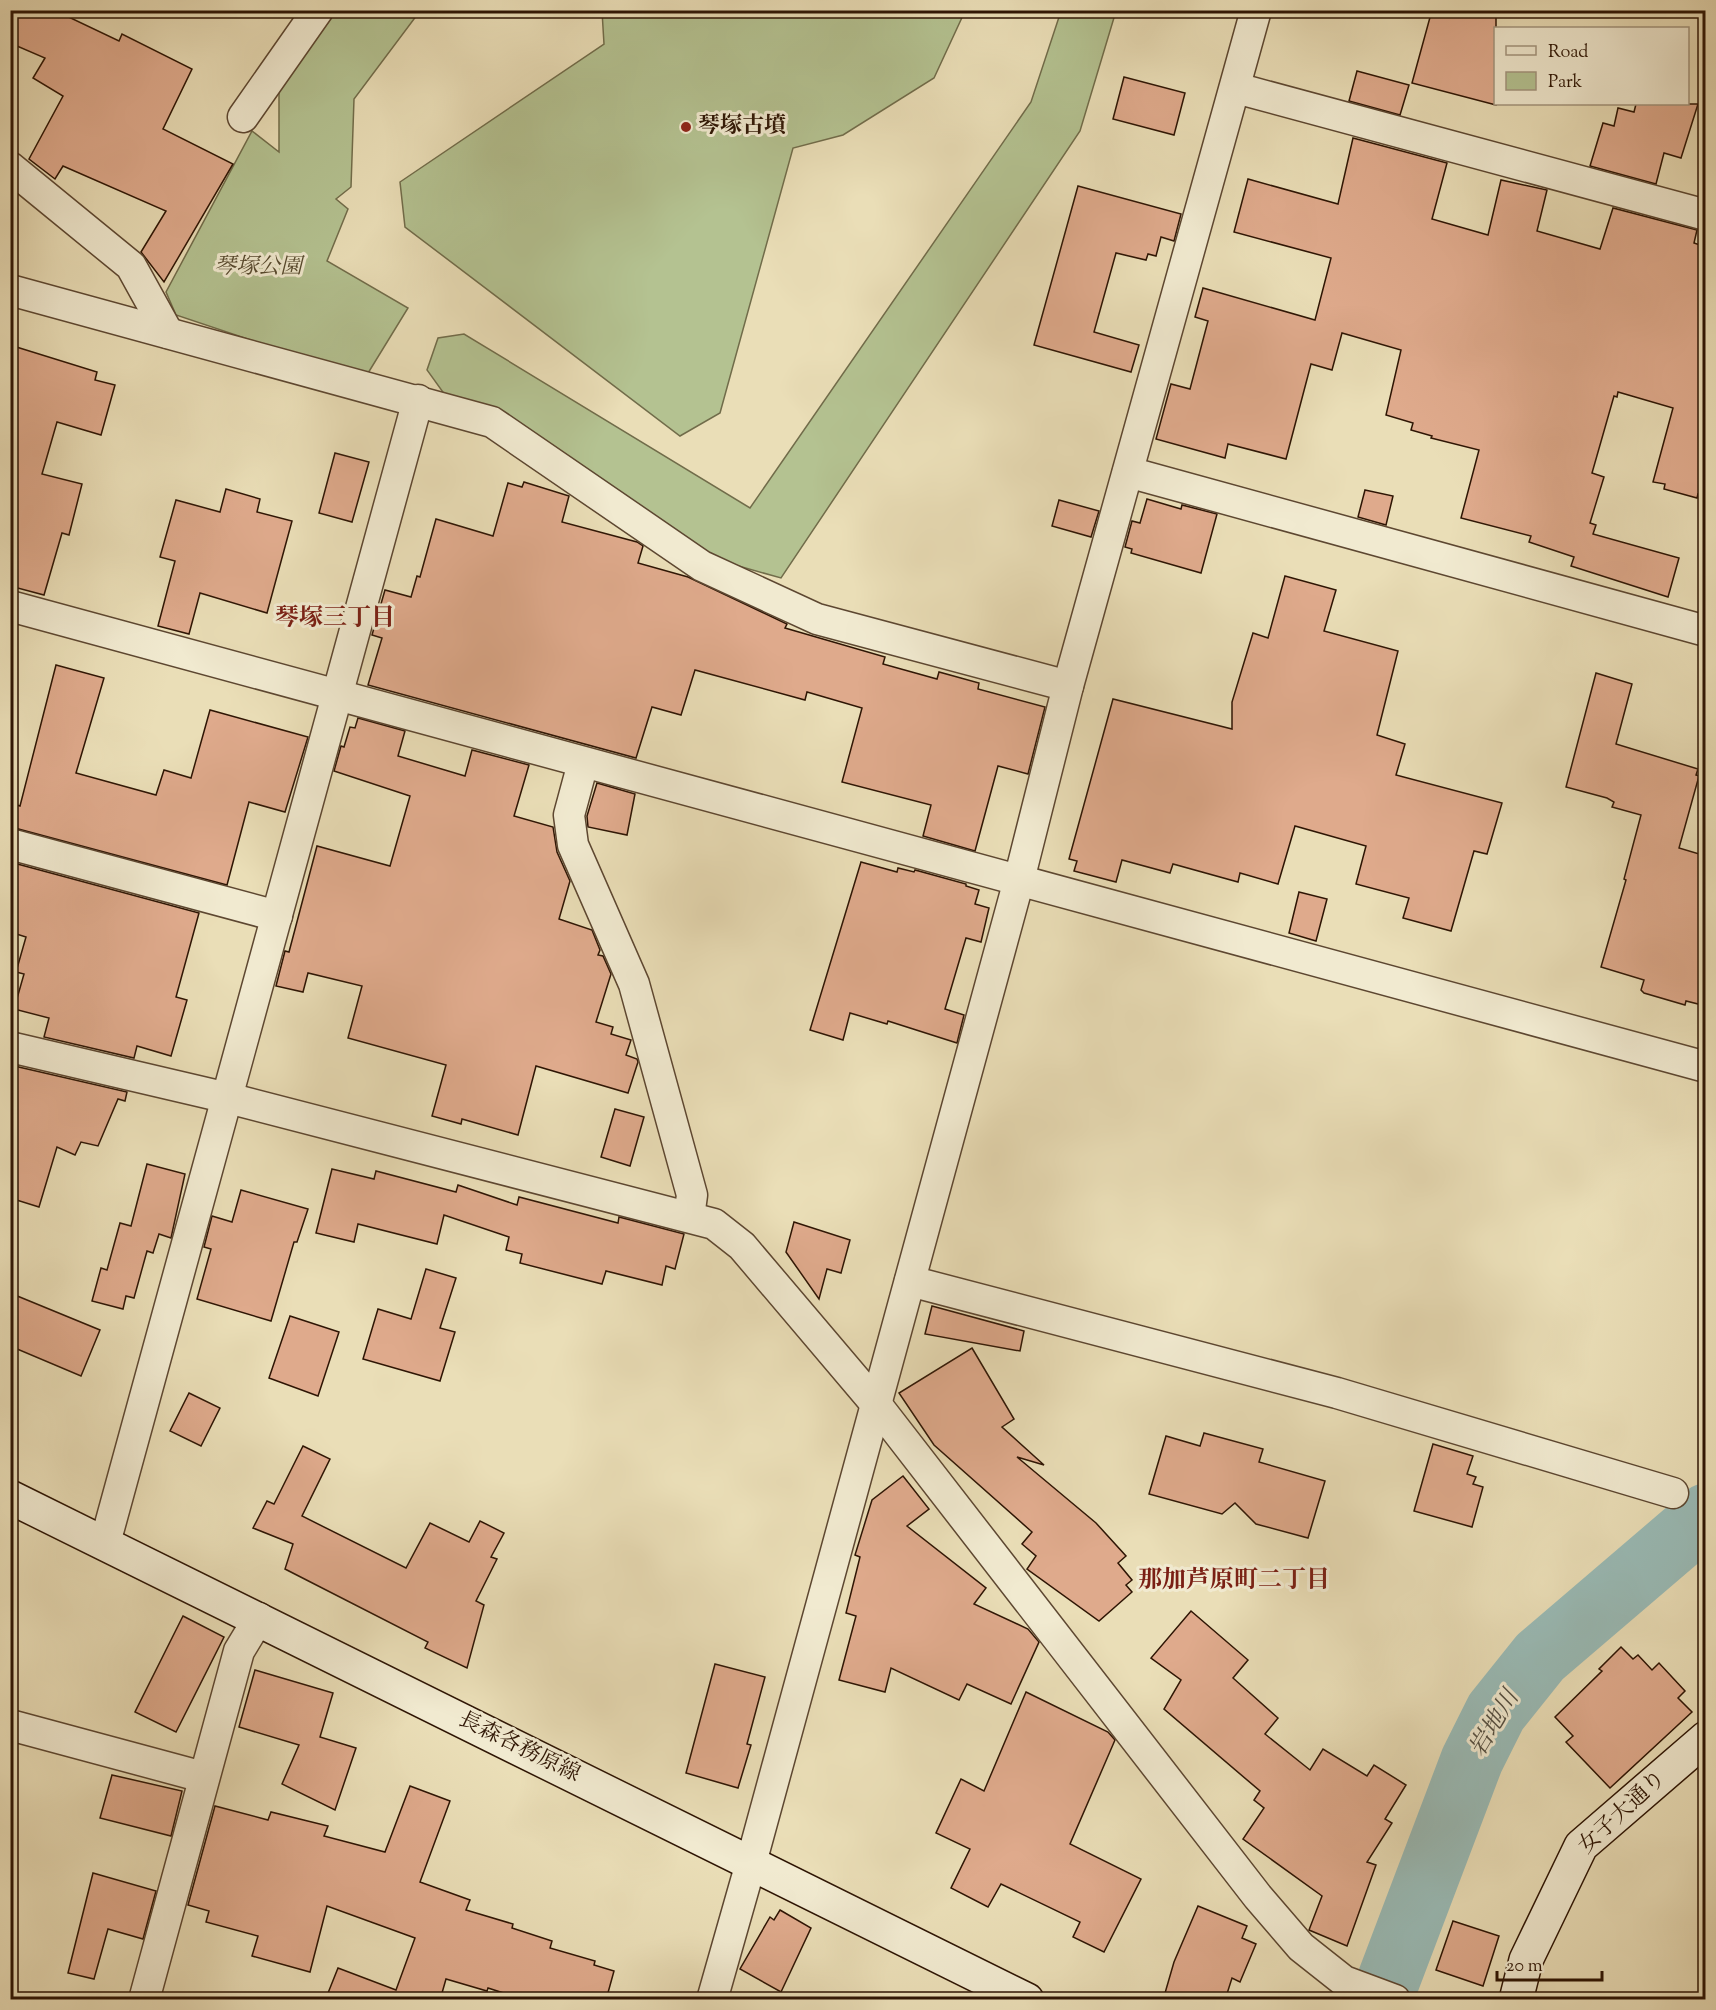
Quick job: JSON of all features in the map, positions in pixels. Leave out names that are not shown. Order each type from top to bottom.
[{"type":"main road","name":"長森各務原線","points":[[10,1497],[259,1618],[1028,2000]]},
{"type":"main road","name":"女子大通り","points":[[1516,2000],[1526,1960],[1581,1846],[1706,1738]]},
{"type":"street","points":[[243,117],[318,10]]},
{"type":"street","points":[[712,2000],[752,1863],[1019,880],[1068,686],[1257,10]]},
{"type":"street","points":[[1236,88],[1706,215]]},
{"type":"street","points":[[10,167],[131,266],[168,333]]},
{"type":"street","points":[[10,291],[418,400],[492,422],[702,566],[817,619],[1068,686]]},
{"type":"street","points":[[105,1543],[418,400]]},
{"type":"street","points":[[1128,472],[1706,631]]},
{"type":"street","points":[[10,606],[1706,1067]]},
{"type":"street","points":[[583,763],[569,815],[573,845],[634,984],[692,1195],[689,1217]]},
{"type":"street","points":[[10,844],[277,916]]},
{"type":"street","points":[[10,1047],[228,1098],[714,1224],[742,1246],[876,1404],[1258,1897],[1301,1947],[1344,1981],[1395,2000]]},
{"type":"street","points":[[910,1281],[1337,1393],[1673,1493]]},
{"type":"street","points":[[144,2000],[203,1777],[239,1652],[259,1618]]},
{"type":"street","points":[[10,1725],[203,1777]]},
{"type":"green space","name":"琴塚公園","points":[[336,11],[420,11],[354,99],[351,187],[336,199],[348,209],[327,261],[408,308],[365,378],[176,315],[166,292],[252,131],[279,152],[279,90]]},
{"type":"green space","points":[[602,11],[965,11],[934,78],[843,135],[793,148],[720,413],[680,436],[405,227],[400,182],[604,44]]},
{"type":"green space","points":[[1061,11],[1116,11],[1080,131],[781,578],[707,557],[445,395],[427,370],[438,338],[464,334],[750,508],[1031,102]]},
{"type":"building","points":[[10,10],[54,10],[119,41],[122,34],[192,69],[163,129],[233,164],[164,282],[141,252],[166,211],[63,166],[55,179],[29,159],[63,96],[33,78],[45,58],[10,43]]},
{"type":"building","points":[[1432,10],[1496,10],[1494,104],[1412,83]]},
{"type":"building","points":[[1357,71],[1409,85],[1400,115],[1349,101]]},
{"type":"building","points":[[1124,77],[1185,93],[1174,135],[1113,119]]},
{"type":"building","points":[[1698,104],[1681,158],[1664,153],[1656,184],[1590,166],[1603,123],[1614,126],[1618,108],[1634,112],[1636,105]]},
{"type":"building","points":[[1353,138],[1447,163],[1432,219],[1488,235],[1501,180],[1547,190],[1537,231],[1600,249],[1613,208],[1697,230],[1694,243],[1706,247],[1706,496],[1698,494],[1697,498],[1664,489],[1665,484],[1653,482],[1673,408],[1618,392],[1617,397],[1614,396],[1592,473],[1604,477],[1590,523],[1596,525],[1593,534],[1679,558],[1668,597],[1571,566],[1574,557],[1529,542],[1531,536],[1461,518],[1479,450],[1431,438],[1432,436],[1411,430],[1413,423],[1386,415],[1401,350],[1342,333],[1332,370],[1311,364],[1286,459],[1228,444],[1225,458],[1156,439],[1171,384],[1190,389],[1208,321],[1195,317],[1203,288],[1315,320],[1331,258],[1234,232],[1248,179],[1338,204]]},
{"type":"building","points":[[1078,186],[1181,214],[1174,241],[1161,237],[1156,256],[1148,254],[1146,260],[1116,253],[1094,332],[1139,345],[1131,372],[1034,345]]},
{"type":"building","points":[[10,345],[97,372],[95,380],[115,385],[101,435],[57,422],[42,474],[82,484],[69,535],[62,533],[44,595],[10,586]]},
{"type":"building","points":[[335,453],[369,462],[352,522],[319,513]]},
{"type":"building","points":[[524,482],[569,496],[562,522],[637,542],[643,546],[638,563],[688,577],[787,624],[785,628],[885,657],[883,664],[937,679],[939,672],[979,683],[978,689],[1045,707],[1028,774],[998,766],[975,851],[923,836],[931,805],[842,782],[862,708],[807,692],[805,700],[695,670],[681,715],[652,707],[636,758],[368,685],[382,638],[372,635],[385,590],[411,597],[417,576],[420,577],[436,519],[493,536],[508,483],[522,487]]},
{"type":"building","points":[[226,489],[260,499],[257,512],[292,521],[267,613],[200,593],[189,634],[158,626],[175,561],[160,557],[176,500],[220,512]]},
{"type":"building","points":[[1365,490],[1393,496],[1386,525],[1358,517]]},
{"type":"building","points":[[1147,499],[1181,509],[1182,505],[1217,514],[1201,573],[1131,553],[1132,549],[1125,547],[1132,521],[1140,523]]},
{"type":"building","points":[[1059,500],[1099,511],[1091,537],[1052,526]]},
{"type":"building","points":[[1285,576],[1336,590],[1324,631],[1398,651],[1377,735],[1405,744],[1396,775],[1502,803],[1487,854],[1474,851],[1451,931],[1403,918],[1409,898],[1356,884],[1366,846],[1295,826],[1278,884],[1240,873],[1238,882],[1173,864],[1170,873],[1122,860],[1116,882],[1074,871],[1077,861],[1069,859],[1113,699],[1232,729],[1232,702],[1253,633],[1268,638]]},
{"type":"building","points":[[56,665],[104,678],[76,773],[156,795],[164,770],[191,778],[210,710],[308,737],[285,812],[249,802],[227,885],[11,827],[17,805],[20,806]]},
{"type":"building","points":[[1596,673],[1632,684],[1616,744],[1698,769],[1696,775],[1699,776],[1679,848],[1706,856],[1706,1006],[1686,1001],[1685,1005],[1644,993],[1641,990],[1644,980],[1601,967],[1626,880],[1624,879],[1641,815],[1612,807],[1614,802],[1607,798],[1566,787]]},
{"type":"building","points":[[358,718],[405,731],[398,756],[465,776],[472,750],[529,765],[514,816],[553,827],[557,852],[570,881],[559,919],[592,930],[600,950],[598,955],[603,956],[611,974],[596,1022],[613,1027],[611,1034],[631,1040],[626,1055],[637,1059],[638,1062],[628,1093],[536,1066],[518,1135],[462,1119],[461,1124],[432,1116],[446,1065],[348,1038],[362,986],[308,973],[303,992],[276,986],[285,951],[289,952],[317,846],[390,866],[410,796],[334,771],[341,746],[344,747],[350,727],[355,728]]},
{"type":"building","points":[[597,783],[635,794],[627,835],[588,827],[587,816]]},
{"type":"building","points":[[10,862],[199,913],[176,997],[187,1000],[171,1056],[137,1046],[134,1058],[44,1037],[49,1018],[14,1009],[24,974],[16,972],[26,937],[10,932]]},
{"type":"building","points":[[861,862],[897,872],[898,868],[914,872],[915,870],[966,884],[966,886],[979,890],[975,904],[989,908],[981,942],[966,938],[945,1009],[964,1015],[957,1043],[888,1021],[887,1024],[850,1013],[843,1040],[810,1030]]},
{"type":"building","points":[[1299,892],[1327,899],[1316,941],[1289,933]]},
{"type":"building","points":[[10,1065],[127,1092],[125,1101],[118,1099],[98,1146],[81,1142],[75,1155],[57,1147],[39,1207],[10,1198]]},
{"type":"building","points":[[615,1109],[644,1117],[630,1166],[601,1157]]},
{"type":"building","points":[[147,1164],[185,1174],[171,1238],[159,1234],[153,1253],[147,1251],[134,1298],[126,1296],[123,1309],[92,1301],[101,1268],[107,1270],[120,1223],[131,1226]]},
{"type":"building","points":[[332,1169],[374,1179],[376,1171],[456,1192],[458,1185],[517,1205],[519,1197],[618,1223],[619,1217],[684,1234],[675,1269],[666,1266],[662,1285],[606,1271],[602,1284],[520,1263],[522,1254],[506,1250],[509,1237],[444,1215],[437,1244],[358,1224],[354,1242],[316,1233]]},
{"type":"building","points":[[241,1190],[308,1209],[297,1242],[294,1242],[271,1321],[197,1299],[211,1249],[204,1247],[212,1216],[232,1222]]},
{"type":"building","points":[[794,1222],[850,1240],[841,1273],[827,1269],[819,1299],[786,1252]]},
{"type":"building","points":[[426,1269],[456,1278],[440,1328],[455,1332],[440,1381],[363,1359],[378,1309],[411,1319]]},
{"type":"building","points":[[10,1293],[100,1330],[81,1376],[10,1346]]},
{"type":"building","points":[[932,1306],[1024,1331],[1020,1351],[925,1334]]},
{"type":"building","points":[[290,1316],[339,1332],[318,1396],[269,1378]]},
{"type":"building","points":[[972,1348],[1014,1419],[1002,1427],[1044,1465],[1017,1457],[1096,1523],[1126,1556],[1118,1563],[1132,1580],[1126,1585],[1132,1592],[1099,1621],[1027,1569],[1036,1556],[1022,1544],[1032,1532],[934,1445],[899,1393]]},
{"type":"building","points":[[189,1393],[220,1408],[201,1446],[170,1431]]},
{"type":"building","points":[[1204,1433],[1263,1449],[1259,1462],[1325,1481],[1308,1538],[1256,1524],[1235,1503],[1222,1514],[1149,1494],[1166,1436],[1200,1446]]},
{"type":"building","points":[[1433,1444],[1473,1456],[1467,1474],[1476,1477],[1473,1484],[1483,1487],[1472,1527],[1414,1511]]},
{"type":"building","points":[[303,1446],[330,1459],[302,1516],[406,1568],[430,1523],[469,1542],[480,1521],[504,1533],[491,1557],[497,1559],[476,1601],[484,1605],[467,1668],[425,1648],[428,1642],[285,1569],[293,1544],[253,1528],[267,1501],[274,1504]]},
{"type":"building","points":[[903,1476],[929,1509],[907,1526],[986,1588],[974,1604],[1028,1629],[1039,1642],[1011,1704],[967,1684],[959,1700],[891,1668],[885,1692],[839,1680],[856,1616],[846,1613],[860,1557],[855,1555],[872,1500]]},
{"type":"building","points":[[1191,1611],[1248,1660],[1233,1678],[1278,1718],[1265,1734],[1310,1770],[1323,1749],[1367,1776],[1374,1765],[1406,1785],[1385,1819],[1392,1823],[1367,1862],[1376,1865],[1347,1946],[1309,1930],[1322,1896],[1243,1839],[1264,1808],[1254,1800],[1260,1791],[1164,1709],[1181,1680],[1151,1658]]},
{"type":"building","points":[[183,1616],[224,1637],[176,1732],[135,1712]]},
{"type":"building","points":[[1621,1647],[1633,1659],[1638,1655],[1652,1670],[1659,1663],[1685,1691],[1678,1698],[1692,1712],[1610,1788],[1566,1742],[1573,1736],[1555,1717],[1602,1671],[1599,1669]]},
{"type":"building","points":[[715,1664],[765,1677],[747,1744],[751,1745],[738,1788],[686,1773]]},
{"type":"building","points":[[255,1670],[333,1693],[320,1737],[356,1748],[335,1810],[282,1784],[299,1745],[239,1727]]},
{"type":"building","points":[[1026,1692],[1108,1732],[1115,1740],[1070,1844],[1141,1879],[1104,1952],[1073,1937],[1080,1922],[1001,1884],[988,1907],[951,1888],[970,1849],[936,1833],[961,1779],[984,1791]]},
{"type":"building","points":[[112,1775],[182,1791],[171,1836],[100,1818]]},
{"type":"building","points":[[410,1786],[450,1801],[420,1882],[470,1900],[466,1910],[513,1924],[512,1928],[552,1941],[550,1948],[595,1961],[594,1965],[614,1971],[606,2000],[525,2000],[488,1988],[487,1991],[446,1979],[440,2000],[347,2000],[328,1993],[338,1968],[396,1990],[415,1938],[327,1906],[310,1972],[252,1956],[258,1936],[206,1922],[209,1911],[188,1905],[215,1806],[268,1820],[271,1812],[328,1826],[324,1836],[385,1852]]},
{"type":"building","points":[[93,1873],[156,1891],[143,1939],[108,1929],[94,1979],[68,1973]]},
{"type":"building","points":[[1198,1906],[1247,1926],[1242,1938],[1256,1944],[1240,1982],[1232,1978],[1225,2000],[1163,2000],[1174,1962]]},
{"type":"building","points":[[780,1910],[811,1928],[781,1992],[740,1969],[770,1917],[774,1920]]},
{"type":"building","points":[[1453,1921],[1499,1936],[1483,1986],[1436,1970]]},
{"type":"waterway","name":"岩地川","points":[[1381,2000],[1472,1760],[1496,1712],[1540,1657],[1706,1515]]},
{"type":"place","name":"琴塚古墳","points":[[686,127]]},
{"type":"district","name":"琴塚三丁目","points":[[335,619]]},
{"type":"district","name":"那加芦原町二丁目","points":[[1234,1581]]}]
